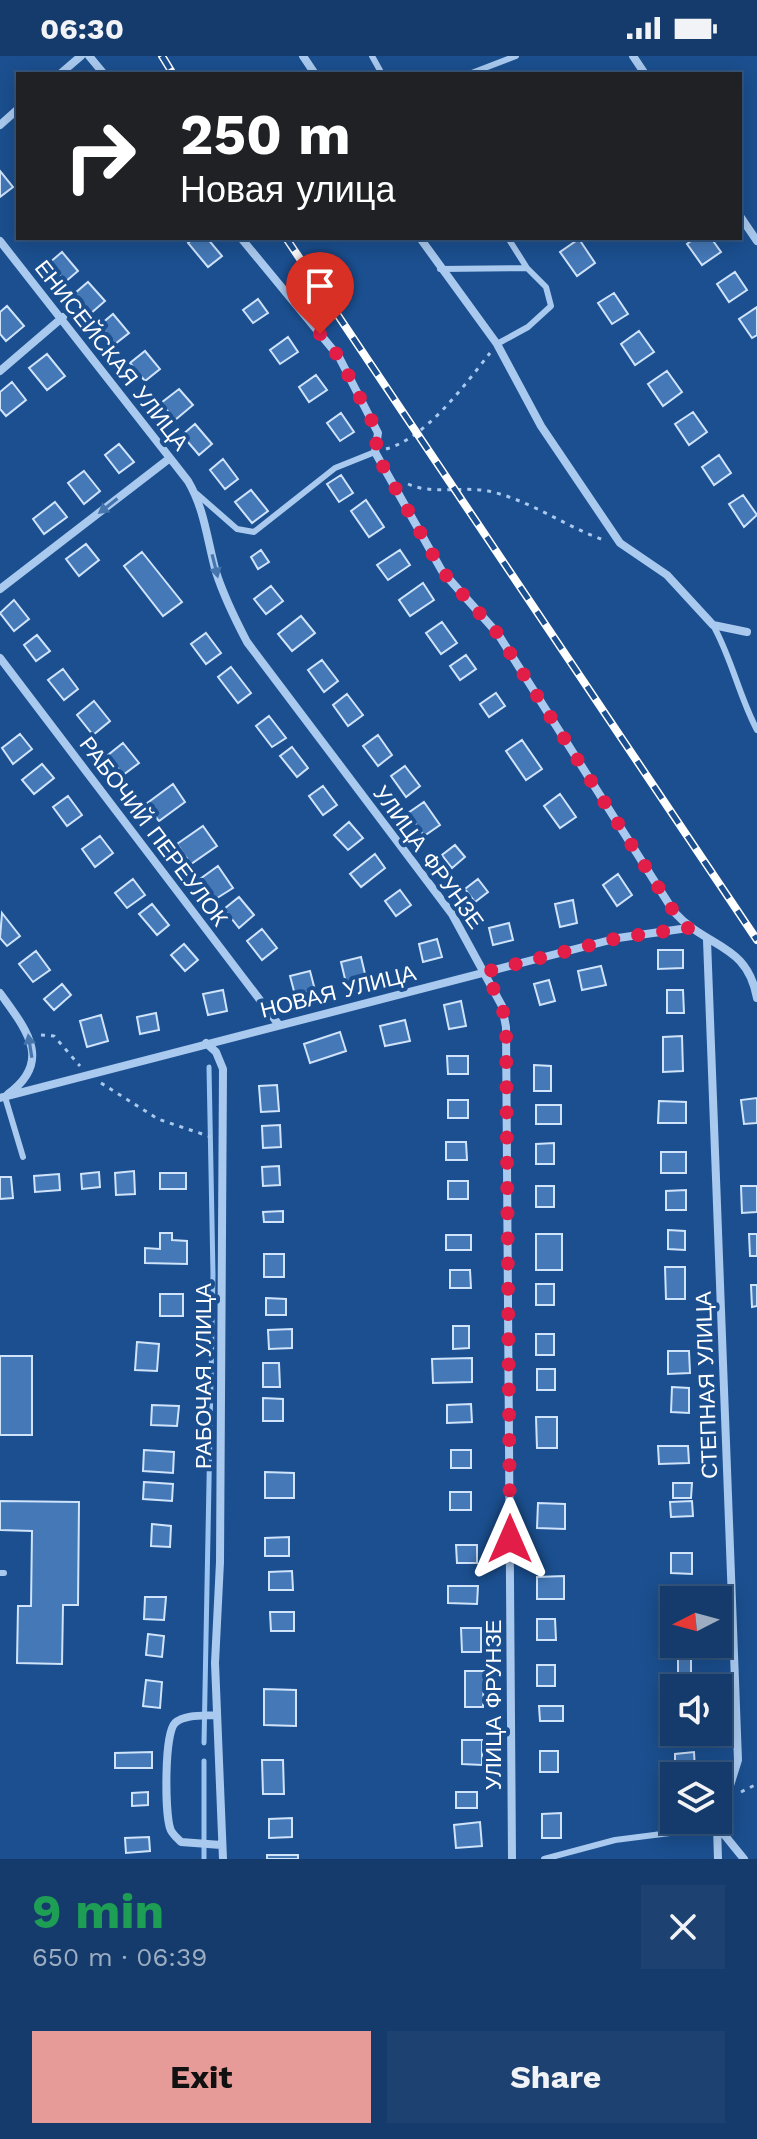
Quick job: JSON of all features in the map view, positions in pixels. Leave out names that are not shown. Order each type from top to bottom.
[{"type":"street","points":[[62,72],[81,56]]},
{"type":"street","points":[[89,56],[102,72]]},
{"type":"street","points":[[0,125],[16,111]]},
{"type":"street","points":[[742,219],[757,241]]},
{"type":"street","points":[[243,240],[339,357],[378,433],[375,452],[442,571],[498,634],[674,912],[688,928],[740,958],[753,977],[757,998]]},
{"type":"street","points":[[421,240],[497,344],[541,426],[620,543],[667,575],[713,625],[747,632]]},
{"type":"street","name":"ЕНИСЕЙСКАЯ УЛИЦА","points":[[0,241],[63,317],[194,492]]},
{"type":"street","points":[[0,371],[63,317]]},
{"type":"street","points":[[0,589],[170,458]]},
{"type":"street","name":"УЛИЦА ФРУНЗЕ","points":[[194,492],[205,517],[215,570],[228,606],[247,642],[452,914],[502,1006],[506,1027],[512,1859]]},
{"type":"street","name":"РАБОЧИЙ ПЕРЕУЛОК","points":[[0,658],[279,1025]]},
{"type":"street","name":"НОВАЯ УЛИЦА","points":[[2,1098],[618,938],[688,928]]},
{"type":"street","name":"СТЕПНАЯ УЛИЦА","points":[[707,940],[738,1760],[732,1782]]},
{"type":"street","points":[[0,993],[29,1034],[31,1071],[22,1084],[2,1098]]},
{"type":"street","name":"РАБОЧАЯ УЛИЦА","points":[[206,1043],[216,1052],[223,1069],[217,1715],[223,1859]]},
{"type":"street","points":[[217,1715],[193,1717],[173,1725],[169,1732],[167,1763],[170,1830],[181,1842],[221,1845]]},
{"type":"street","name":"СТЕПНАЯ УЛИЦА","points":[[717,1834],[718,1859]]},
{"type":"street","points":[[723,1834],[744,1859]]},
{"type":"lane","points":[[474,72],[516,56]]},
{"type":"lane","points":[[497,344],[528,327],[551,306],[546,287],[527,268],[509,240]]},
{"type":"lane","points":[[440,269],[527,268]]},
{"type":"lane","points":[[194,492],[237,529],[254,532],[335,468],[375,452]]},
{"type":"lane","points":[[713,625],[726,647],[741,700],[757,730]]},
{"type":"lane","points":[[747,632],[757,636]]},
{"type":"lane","points":[[2,1098],[23,1157]]},
{"type":"lane","points":[[544,1859],[615,1840],[662,1834]]},
{"type":"path","points":[[375,452],[402,445],[439,415],[497,344]]},
{"type":"path","points":[[401,478],[410,486],[434,491],[453,487],[491,492],[602,540],[620,543]]},
{"type":"path","points":[[29,1034],[54,1036],[91,1076],[158,1119],[204,1136],[221,1137]]},
{"type":"path","points":[[732,1797],[757,1784]]},
{"type":"building","points":[[0,171],[13,187],[0,197]]},
{"type":"building","points":[[192,240],[209,240],[222,256],[208,267],[188,243]]},
{"type":"building","points":[[580,240],[595,263],[577,276],[560,252]]},
{"type":"building","points":[[692,240],[712,240],[721,252],[702,265],[687,244]]},
{"type":"building","points":[[62,252],[78,271],[65,282],[49,263]]},
{"type":"building","points":[[735,272],[747,290],[729,302],[717,284]]},
{"type":"building","points":[[88,282],[105,301],[90,314],[74,294]]},
{"type":"building","points":[[614,293],[628,314],[612,324],[598,303]]},
{"type":"building","points":[[258,299],[268,313],[253,323],[243,310]]},
{"type":"building","points":[[7,306],[24,326],[6,341],[0,334],[0,312]]},
{"type":"building","points":[[757,307],[757,335],[752,338],[739,319]]},
{"type":"building","points":[[113,314],[129,333],[115,344],[100,325]]},
{"type":"building","points":[[639,331],[654,352],[635,365],[621,344]]},
{"type":"building","points":[[288,337],[298,352],[280,364],[270,350]]},
{"type":"building","points":[[145,351],[160,369],[145,381],[130,363]]},
{"type":"building","points":[[47,354],[65,376],[47,390],[29,368]]},
{"type":"building","points":[[667,371],[682,392],[663,406],[648,384]]},
{"type":"building","points":[[316,375],[327,390],[309,402],[299,387]]},
{"type":"building","points":[[12,382],[26,400],[6,416],[0,409],[0,392]]},
{"type":"building","points":[[179,389],[193,405],[175,420],[161,403]]},
{"type":"building","points":[[693,412],[707,432],[689,445],[675,424]]},
{"type":"building","points":[[341,413],[354,432],[340,441],[327,423]]},
{"type":"building","points":[[195,424],[212,444],[199,455],[182,435]]},
{"type":"building","points":[[119,444],[134,462],[119,473],[105,455]]},
{"type":"building","points":[[719,455],[731,473],[714,485],[702,467]]},
{"type":"building","points":[[223,459],[238,479],[225,489],[210,470]]},
{"type":"building","points":[[84,471],[100,491],[84,504],[68,483]]},
{"type":"building","points":[[341,475],[353,493],[339,502],[327,484]]},
{"type":"building","points":[[251,490],[268,511],[252,523],[235,502]]},
{"type":"building","points":[[743,495],[757,515],[744,527],[729,504]]},
{"type":"building","points":[[366,500],[384,527],[369,537],[351,511]]},
{"type":"building","points":[[55,502],[67,517],[44,534],[33,519]]},
{"type":"building","points":[[86,544],[99,560],[79,576],[66,559]]},
{"type":"building","points":[[261,550],[269,562],[258,569],[251,557]]},
{"type":"building","points":[[400,550],[410,565],[388,580],[377,565]]},
{"type":"building","points":[[142,552],[182,602],[163,616],[124,566]]},
{"type":"building","points":[[423,583],[434,600],[410,616],[399,600]]},
{"type":"building","points":[[271,586],[283,601],[266,614],[254,599]]},
{"type":"building","points":[[14,600],[29,619],[14,631],[0,613]]},
{"type":"building","points":[[301,616],[315,633],[292,651],[278,634]]},
{"type":"building","points":[[442,622],[457,643],[441,654],[426,633]]},
{"type":"building","points":[[206,633],[221,653],[206,664],[191,644]]},
{"type":"building","points":[[37,635],[50,651],[36,661],[24,645]]},
{"type":"building","points":[[466,655],[476,669],[460,680],[450,666]]},
{"type":"building","points":[[322,660],[338,681],[324,692],[308,670]]},
{"type":"building","points":[[231,667],[251,693],[238,703],[218,677]]},
{"type":"building","points":[[63,669],[78,689],[64,700],[48,680]]},
{"type":"building","points":[[496,693],[505,706],[489,717],[480,704]]},
{"type":"building","points":[[347,694],[363,715],[348,726],[333,705]]},
{"type":"building","points":[[94,701],[110,721],[93,735],[77,715]]},
{"type":"building","points":[[269,716],[286,738],[272,747],[256,726]]},
{"type":"building","points":[[20,734],[32,749],[13,764],[2,748]]},
{"type":"building","points":[[378,735],[392,755],[378,766],[363,746]]},
{"type":"building","points":[[522,740],[542,769],[526,780],[506,751]]},
{"type":"building","points":[[123,743],[139,763],[123,775],[108,755]]},
{"type":"building","points":[[292,747],[308,768],[297,777],[280,756]]},
{"type":"building","points":[[42,764],[54,778],[34,794],[22,780]]},
{"type":"building","points":[[405,766],[420,786],[406,797],[391,776]]},
{"type":"building","points":[[173,784],[185,802],[159,821],[146,804]]},
{"type":"building","points":[[323,786],[337,805],[323,815],[309,796]]},
{"type":"building","points":[[560,794],[576,817],[560,828],[544,806]]},
{"type":"building","points":[[68,796],[82,815],[67,826],[53,807]]},
{"type":"building","points":[[424,802],[440,825],[424,836],[408,813]]},
{"type":"building","points":[[349,822],[363,838],[348,850],[334,835]]},
{"type":"building","points":[[203,826],[217,846],[191,864],[177,844]]},
{"type":"building","points":[[100,836],[113,853],[95,867],[82,849]]},
{"type":"building","points":[[455,845],[465,857],[452,868],[442,855]]},
{"type":"building","points":[[375,854],[385,868],[361,887],[350,874]]},
{"type":"building","points":[[218,866],[233,888],[214,900],[200,879]]},
{"type":"building","points":[[618,874],[632,895],[617,906],[603,885]]},
{"type":"building","points":[[133,879],[145,895],[127,908],[115,893]]},
{"type":"building","points":[[478,879],[488,892],[475,902],[465,889]]},
{"type":"building","points":[[400,890],[411,905],[396,916],[385,901]]},
{"type":"building","points":[[239,897],[254,915],[239,928],[224,909]]},
{"type":"building","points":[[573,900],[577,923],[560,927],[555,904]]},
{"type":"building","points":[[152,904],[169,925],[157,935],[139,914]]},
{"type":"building","points":[[2,913],[20,936],[7,946],[0,938]]},
{"type":"building","points":[[509,923],[513,940],[493,945],[489,928]]},
{"type":"building","points":[[262,929],[277,948],[262,960],[247,941]]},
{"type":"building","points":[[437,939],[442,957],[423,962],[419,944]]},
{"type":"building","points":[[184,944],[198,960],[185,971],[171,955]]},
{"type":"building","points":[[658,950],[683,950],[683,968],[658,969]]},
{"type":"building","points":[[36,951],[50,970],[33,982],[19,964]]},
{"type":"building","points":[[361,957],[366,978],[346,983],[341,962]]},
{"type":"building","points":[[601,966],[606,985],[582,990],[578,971]]},
{"type":"building","points":[[310,971],[315,990],[295,995],[290,976]]},
{"type":"building","points":[[549,980],[555,1001],[540,1005],[534,984]]},
{"type":"building","points":[[62,984],[71,995],[54,1010],[44,999]]},
{"type":"building","points":[[223,990],[227,1011],[208,1015],[203,994]]},
{"type":"building","points":[[667,990],[683,990],[684,1013],[667,1013]]},
{"type":"building","points":[[461,1001],[466,1026],[449,1029],[444,1005]]},
{"type":"building","points":[[156,1013],[159,1030],[140,1034],[137,1017]]},
{"type":"building","points":[[101,1015],[108,1041],[87,1047],[80,1021]]},
{"type":"building","points":[[405,1020],[410,1041],[385,1046],[380,1026]]},
{"type":"building","points":[[340,1032],[346,1051],[310,1063],[304,1044]]},
{"type":"building","points":[[682,1036],[683,1071],[663,1072],[663,1037]]},
{"type":"building","points":[[447,1056],[468,1056],[468,1074],[448,1074]]},
{"type":"building","points":[[534,1065],[551,1066],[551,1091],[534,1091]]},
{"type":"building","points":[[277,1085],[279,1111],[261,1112],[259,1086]]},
{"type":"building","points":[[757,1098],[757,1123],[744,1124],[741,1100]]},
{"type":"building","points":[[448,1100],[468,1100],[468,1118],[448,1118]]},
{"type":"building","points":[[659,1101],[686,1102],[686,1123],[658,1123]]},
{"type":"building","points":[[536,1105],[561,1105],[561,1124],[536,1124]]},
{"type":"building","points":[[280,1125],[281,1147],[263,1148],[262,1126]]},
{"type":"building","points":[[446,1142],[466,1142],[467,1160],[446,1160]]},
{"type":"building","points":[[554,1143],[554,1164],[536,1164],[536,1144]]},
{"type":"building","points":[[661,1152],[686,1152],[686,1173],[661,1173]]},
{"type":"building","points":[[279,1166],[280,1185],[263,1186],[262,1167]]},
{"type":"building","points":[[134,1171],[135,1194],[116,1195],[115,1173]]},
{"type":"building","points":[[99,1172],[100,1187],[82,1189],[81,1174]]},
{"type":"building","points":[[160,1173],[186,1173],[186,1189],[160,1189]]},
{"type":"building","points":[[59,1174],[60,1190],[35,1192],[34,1176]]},
{"type":"building","points":[[0,1177],[11,1177],[13,1198],[0,1199]]},
{"type":"building","points":[[448,1181],[468,1181],[468,1199],[448,1199]]},
{"type":"building","points":[[536,1186],[554,1186],[554,1207],[536,1207]]},
{"type":"building","points":[[741,1186],[757,1186],[757,1212],[742,1213]]},
{"type":"building","points":[[686,1190],[686,1210],[666,1210],[666,1191]]},
{"type":"building","points":[[283,1211],[283,1222],[264,1222],[263,1212]]},
{"type":"building","points":[[668,1230],[685,1231],[685,1250],[668,1249]]},
{"type":"building","points":[[160,1233],[172,1233],[172,1240],[187,1241],[187,1264],[145,1263],[145,1248],[160,1249]]},
{"type":"building","points":[[536,1234],[562,1234],[562,1270],[536,1270]]},
{"type":"building","points":[[749,1234],[757,1234],[757,1256],[750,1256]]},
{"type":"building","points":[[446,1235],[471,1235],[471,1250],[446,1250]]},
{"type":"building","points":[[264,1254],[284,1254],[284,1277],[264,1277]]},
{"type":"building","points":[[665,1267],[685,1267],[685,1299],[666,1299]]},
{"type":"building","points":[[450,1270],[470,1270],[471,1288],[450,1288]]},
{"type":"building","points":[[536,1284],[554,1284],[554,1305],[536,1305]]},
{"type":"building","points":[[751,1285],[757,1285],[757,1306],[752,1307]]},
{"type":"building","points":[[160,1294],[183,1294],[183,1316],[160,1316]]},
{"type":"building","points":[[266,1298],[286,1299],[286,1315],[266,1315]]},
{"type":"building","points":[[453,1326],[469,1326],[469,1348],[453,1349]]},
{"type":"building","points":[[292,1329],[292,1348],[269,1349],[268,1330]]},
{"type":"building","points":[[536,1334],[554,1334],[554,1355],[536,1355]]},
{"type":"building","points":[[137,1342],[159,1344],[157,1371],[135,1370]]},
{"type":"building","points":[[668,1351],[689,1351],[690,1373],[668,1374]]},
{"type":"building","points":[[0,1356],[32,1356],[32,1435],[0,1435]]},
{"type":"building","points":[[472,1358],[472,1382],[433,1383],[432,1359]]},
{"type":"building","points":[[263,1363],[279,1363],[280,1387],[263,1387]]},
{"type":"building","points":[[537,1369],[555,1369],[555,1390],[537,1390]]},
{"type":"building","points":[[672,1387],[689,1388],[689,1413],[671,1412]]},
{"type":"building","points":[[263,1398],[283,1399],[283,1421],[263,1421]]},
{"type":"building","points":[[471,1404],[472,1422],[447,1423],[447,1405]]},
{"type":"building","points":[[152,1405],[179,1406],[177,1426],[151,1425]]},
{"type":"building","points":[[536,1417],[557,1417],[557,1448],[537,1448]]},
{"type":"building","points":[[658,1446],[688,1446],[689,1463],[659,1464]]},
{"type":"building","points":[[144,1450],[174,1452],[173,1473],[143,1471]]},
{"type":"building","points":[[451,1450],[471,1450],[471,1468],[451,1468]]},
{"type":"building","points":[[265,1472],[294,1473],[294,1498],[265,1498]]},
{"type":"building","points":[[144,1482],[173,1484],[172,1501],[143,1499]]},
{"type":"building","points":[[673,1483],[692,1483],[691,1498],[673,1498]]},
{"type":"building","points":[[450,1492],[471,1492],[471,1510],[450,1510]]},
{"type":"building","points":[[0,1501],[79,1502],[78,1605],[63,1605],[62,1664],[17,1663],[18,1606],[31,1606],[32,1531],[0,1530]]},
{"type":"building","points":[[692,1501],[693,1516],[671,1517],[670,1502]]},
{"type":"building","points":[[538,1503],[565,1504],[565,1529],[537,1528]]},
{"type":"building","points":[[152,1524],[171,1526],[170,1547],[151,1546]]},
{"type":"building","points":[[289,1537],[289,1556],[265,1556],[265,1538]]},
{"type":"building","points":[[456,1545],[477,1545],[477,1563],[457,1563]]},
{"type":"building","points":[[671,1553],[692,1553],[692,1574],[671,1573]]},
{"type":"building","points":[[292,1571],[293,1590],[269,1590],[269,1572]]},
{"type":"building","points":[[564,1576],[564,1599],[537,1599],[537,1577]]},
{"type":"building","points":[[448,1586],[478,1586],[477,1604],[448,1603]]},
{"type":"building","points":[[145,1597],[166,1597],[164,1620],[144,1619]]},
{"type":"building","points":[[270,1612],[294,1612],[294,1631],[271,1631]]},
{"type":"building","points":[[537,1619],[555,1619],[556,1640],[537,1640]]},
{"type":"building","points":[[461,1628],[481,1628],[481,1652],[462,1652]]},
{"type":"building","points":[[148,1634],[164,1636],[162,1657],[146,1655]]},
{"type":"building","points":[[691,1658],[691,1674],[678,1674],[678,1659]]},
{"type":"building","points":[[537,1665],[555,1665],[555,1686],[537,1686]]},
{"type":"building","points":[[465,1671],[484,1671],[483,1707],[465,1707]]},
{"type":"building","points":[[146,1680],[162,1682],[160,1708],[143,1706]]},
{"type":"building","points":[[264,1689],[296,1690],[296,1726],[264,1725]]},
{"type":"building","points":[[539,1706],[563,1706],[563,1721],[540,1721]]},
{"type":"building","points":[[462,1740],[482,1740],[482,1765],[462,1764]]},
{"type":"building","points":[[540,1751],[558,1751],[558,1772],[540,1772]]},
{"type":"building","points":[[152,1752],[152,1768],[115,1768],[115,1753]]},
{"type":"building","points":[[694,1752],[695,1762],[675,1762],[675,1754]]},
{"type":"building","points":[[262,1760],[283,1760],[284,1794],[263,1794]]},
{"type":"building","points":[[148,1792],[148,1805],[132,1806],[132,1793]]},
{"type":"building","points":[[456,1792],[477,1792],[477,1808],[456,1808]]},
{"type":"building","points":[[561,1813],[561,1838],[542,1838],[542,1814]]},
{"type":"building","points":[[292,1818],[292,1837],[269,1838],[269,1819]]},
{"type":"building","points":[[480,1822],[482,1846],[456,1848],[454,1825]]},
{"type":"building","points":[[149,1837],[150,1851],[126,1853],[125,1838]]},
{"type":"building","points":[[267,1855],[298,1855],[298,1859],[267,1859]]},
{"type":"waterway","points":[[204,1743],[213,1274],[209,1067]]},
{"type":"waterway","points":[[204,1761],[204,1859]]},
{"type":"railway","points":[[162,56],[172,72]]},
{"type":"railway","points":[[287,240],[757,940]]},
{"type":"route","points":[[320,334],[339,357],[378,433],[375,452],[442,571],[498,634],[674,912],[688,928],[618,938],[485,972],[502,1006],[506,1027],[510,1539]]}]
